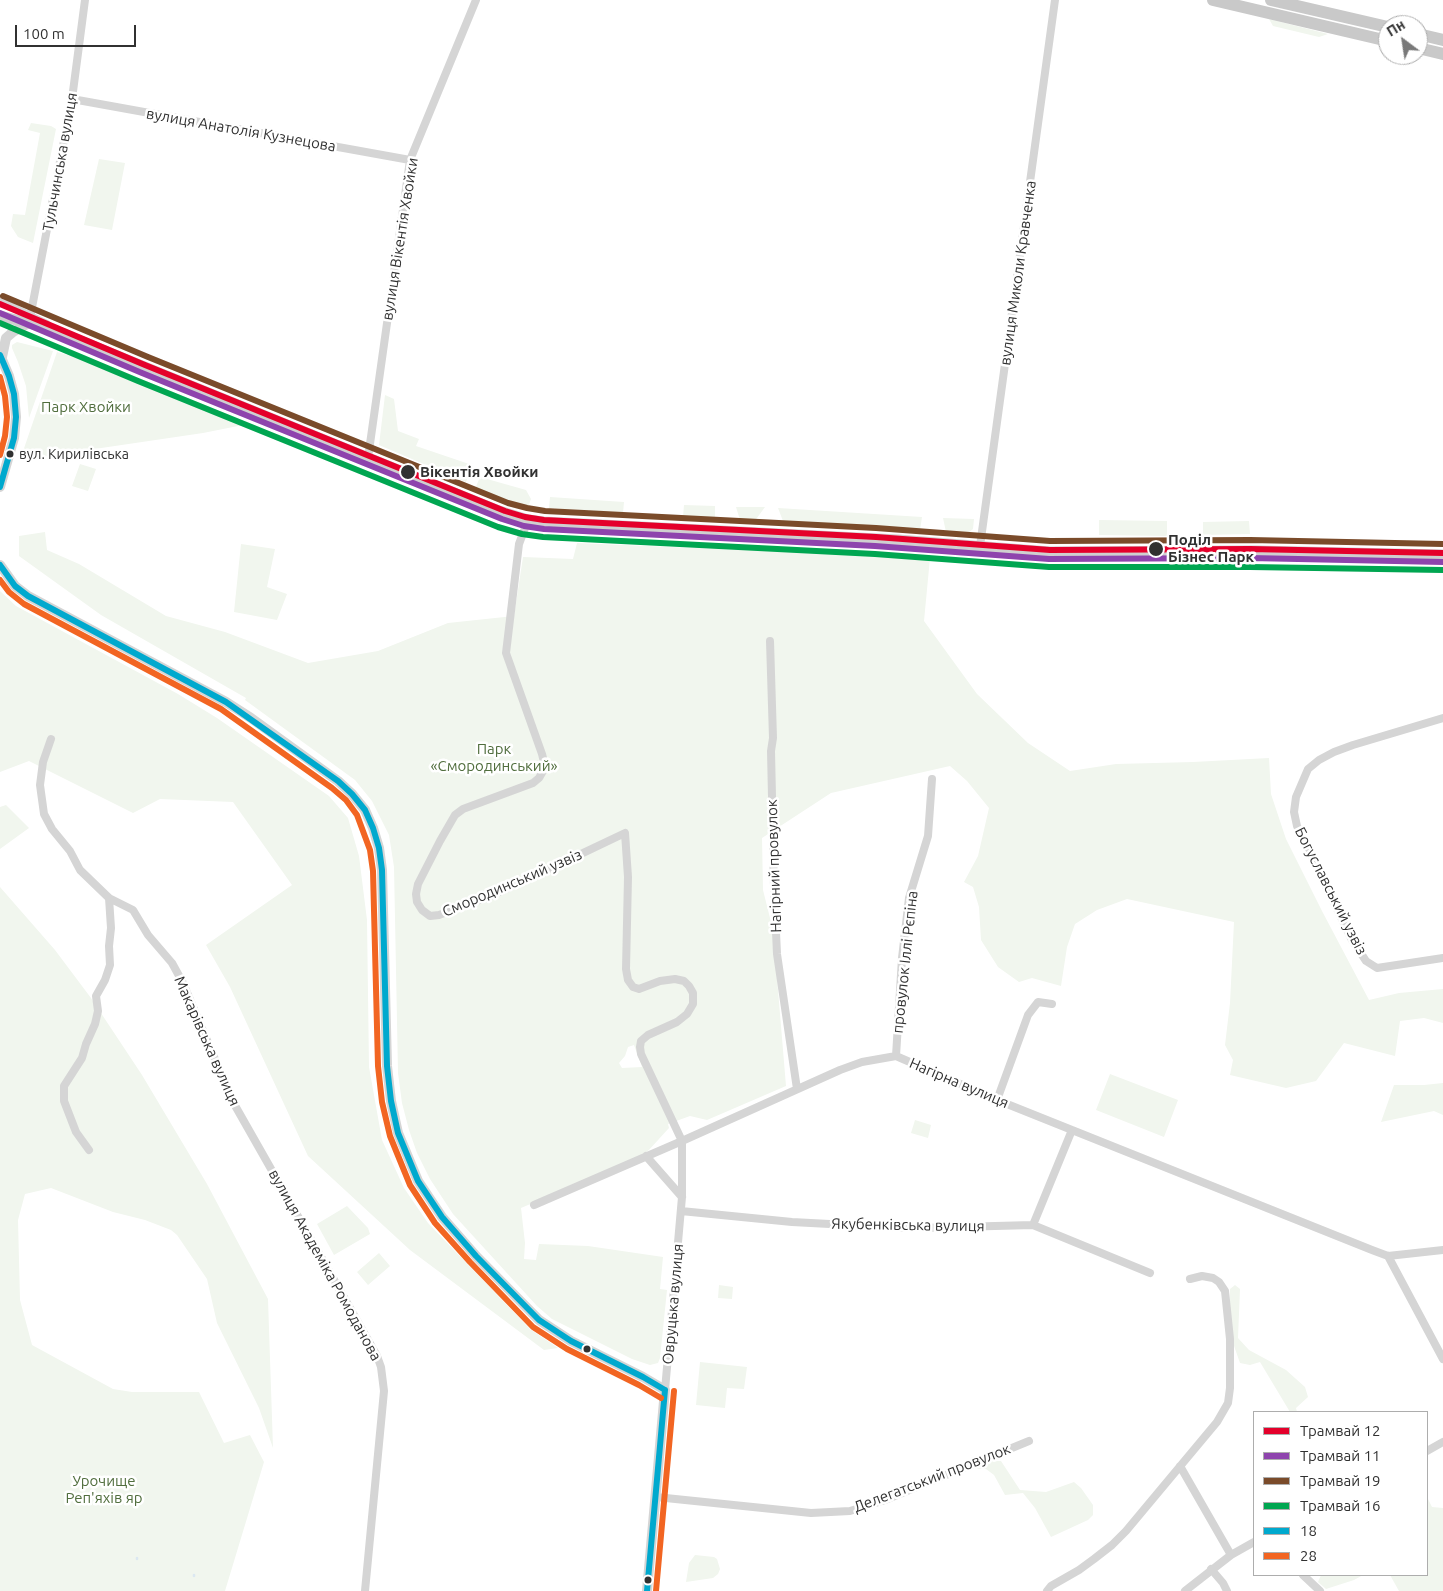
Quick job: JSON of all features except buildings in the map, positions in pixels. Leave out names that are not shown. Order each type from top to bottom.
[{"type":"main road","points":[[1213,0],[1378,39]]},
{"type":"main road","points":[[1271,0],[1378,25]]},
{"type":"main road","points":[[1428,36],[1443,39]]},
{"type":"main road","points":[[1428,50],[1441,53]]},
{"type":"main road","points":[[0,316],[30,319],[499,511],[528,520],[870,539],[1049,552],[1256,551],[1443,555]]},
{"type":"main road","points":[[0,321],[16,325],[30,319]]},
{"type":"street","name":"Тульчинська вулиця","points":[[30,319],[72,99],[85,0]]},
{"type":"street","name":"вулиця Вікентія Хвойки","points":[[368,458],[410,160],[476,0]]},
{"type":"street","name":"вулиця Миколи Кравченка","points":[[980,546],[1055,0]]},
{"type":"street","points":[[1441,53],[1443,39]]},
{"type":"street","name":"вулиця Анатолія Кузнецова","points":[[72,99],[410,160]]},
{"type":"street","points":[[0,301],[30,319],[6,338],[1,356],[14,394],[16,417],[14,438],[0,487]]},
{"type":"street","name":"Смородинський узвіз","points":[[528,520],[519,544],[506,653],[542,754],[544,762],[543,771],[539,778],[532,783],[463,809],[455,815],[418,884],[417,902],[422,910],[430,916],[439,915],[490,896],[625,833],[628,877],[626,969],[628,980],[633,987],[639,989],[660,981],[674,979],[684,982],[689,986],[693,994],[693,1004],[687,1014],[677,1022],[648,1034],[641,1041],[640,1047],[641,1054],[682,1141]]},
{"type":"street","points":[[0,565],[15,586],[28,596],[226,702],[338,781],[365,810],[379,848],[382,870],[388,1066],[391,1101],[398,1133],[418,1181],[442,1217],[476,1256],[539,1320],[572,1341],[665,1390]]},
{"type":"street","name":"Нагірний провулок","points":[[770,641],[774,888],[777,954],[797,1089]]},
{"type":"street","name":"Богуславський узвіз","points":[[1443,718],[1353,745],[1319,760],[1308,769],[1296,797],[1294,812],[1297,826],[1352,940],[1366,961],[1377,968],[1443,958]]},
{"type":"street","name":"Макарівська вулиця","points":[[51,739],[43,762],[40,785],[44,814],[52,828],[70,851],[80,870],[109,898],[133,910],[148,935],[172,964],[183,983],[233,1102],[245,1124]]},
{"type":"street","name":"провулок Іллі Рєпіна","points":[[896,1056],[902,958],[909,898],[928,836],[932,779]]},
{"type":"street","points":[[90,1150],[76,1132],[64,1101],[64,1086],[82,1058],[98,1011],[96,996],[105,980],[110,965],[109,946],[111,928],[109,898]]},
{"type":"street","points":[[997,1100],[1028,1015],[1038,1002],[1052,1004]]},
{"type":"street","name":"Нагірна вулиця","points":[[534,1205],[862,1062],[896,1056],[997,1100],[1388,1256]]},
{"type":"street","name":"вулиця Академіка Ромоданова","points":[[245,1124],[330,1271],[377,1356],[381,1367],[384,1391],[365,1591]]},
{"type":"street","points":[[1072,1130],[1033,1225],[1150,1273]]},
{"type":"street","name":"Овруцька вулиця","points":[[647,1591],[681,1211],[682,1141]]},
{"type":"street","points":[[646,1156],[682,1197]]},
{"type":"street","name":"Якубенківська вулиця","points":[[681,1211],[792,1222],[886,1227],[1033,1225]]},
{"type":"street","points":[[1443,1250],[1388,1256],[1443,1359]]},
{"type":"street","points":[[1048,1591],[1051,1586],[1079,1570],[1112,1545],[1126,1531],[1217,1422],[1228,1403],[1230,1388],[1230,1339],[1225,1291],[1214,1278],[1202,1276],[1190,1279]]},
{"type":"street","name":"Делегатський провулок","points":[[656,1497],[811,1513],[850,1511],[884,1500],[1029,1441]]},
{"type":"street","points":[[1428,1450],[1443,1442]]},
{"type":"street","points":[[1180,1466],[1231,1555]]},
{"type":"street","points":[[1185,1591],[1211,1569],[1253,1543]]},
{"type":"street","points":[[1211,1569],[1227,1591]]},
{"type":"street","points":[[1304,1576],[1320,1591]]},
{"type":"green space","points":[[1269,19],[1328,34],[1319,37],[1273,26]]},
{"type":"green space","points":[[31,123],[51,126],[56,129],[33,243],[18,237],[11,226],[13,214],[25,215],[40,133],[28,130]]},
{"type":"green space","points":[[99,159],[125,163],[112,230],[84,225]]},
{"type":"green space","name":"Парк Хвойки","points":[[17,342],[53,351],[29,418],[26,386],[12,348],[12,345]]},
{"type":"green space","name":"Парк Хвойки","points":[[57,352],[115,368],[243,421],[243,425],[203,433],[20,460]]},
{"type":"green space","points":[[385,395],[394,399],[398,431],[419,439],[416,446],[472,465],[466,482],[379,445]]},
{"type":"green space","points":[[80,464],[96,469],[88,491],[72,486]]},
{"type":"green space","points":[[480,477],[526,490],[531,499],[527,510],[475,489]]},
{"type":"green space","points":[[550,497],[624,502],[623,513],[549,508]]},
{"type":"green space","points":[[684,505],[715,506],[715,518],[683,517]]},
{"type":"green space","points":[[736,507],[765,507],[754,522],[740,520]]},
{"type":"green space","points":[[778,508],[922,517],[920,530],[783,521]]},
{"type":"green space","points":[[943,518],[974,519],[973,529],[967,534],[946,532]]},
{"type":"green space","points":[[1099,520],[1167,521],[1167,536],[1099,535]]},
{"type":"green space","points":[[1249,521],[1250,534],[1203,535],[1203,522]]},
{"type":"green space","name":"Парк «Смородинський»","points":[[45,532],[47,550],[79,564],[166,616],[225,632],[308,663],[378,651],[448,623],[514,616],[523,557],[573,559],[577,543],[930,558],[924,621],[977,694],[1028,743],[1070,771],[1116,764],[1269,758],[1271,794],[1286,839],[1369,1000],[1399,993],[1443,989],[1443,1023],[1424,1018],[1400,1021],[1395,1056],[1344,1043],[1316,1081],[1286,1088],[1230,1075],[1233,1060],[1225,1045],[1230,1003],[1234,922],[1127,899],[1097,910],[1075,924],[1067,947],[1061,986],[1032,978],[1019,982],[998,967],[981,940],[979,907],[973,887],[964,882],[978,856],[989,808],[967,781],[950,766],[831,793],[762,838],[763,890],[773,930],[786,1086],[707,1120],[690,1116],[668,1124],[669,1128],[648,1151],[521,1208],[525,1243],[524,1259],[536,1260],[539,1244],[588,1246],[663,1257],[660,1289],[667,1290],[660,1358],[658,1363],[650,1365],[632,1359],[552,1319],[537,1306],[453,1214],[430,1179],[417,1153],[402,1103],[398,1073],[394,867],[389,835],[372,801],[355,780],[245,700],[246,698],[101,615],[19,556],[19,536]],"holes":[[[634,1045],[642,1067],[622,1068],[619,1063],[625,1056],[628,1047]]]},
{"type":"green space","points":[[241,544],[275,549],[267,587],[287,594],[277,620],[234,612]]},
{"type":"green space","points":[[0,591],[16,606],[178,694],[217,718],[329,796],[348,818],[359,856],[367,920],[369,1067],[382,1140],[404,1188],[428,1223],[530,1329],[558,1348],[544,1350],[410,1250],[308,1156],[230,987],[206,945],[292,885],[233,802],[160,799],[133,813],[29,761],[0,772]]},
{"type":"green space","points":[[6,805],[29,828],[0,849],[0,807]]},
{"type":"green space","name":"Урочище Реп'яхів яр","points":[[0,887],[55,950],[91,998],[142,1075],[207,1184],[268,1299],[273,1448],[259,1408],[217,1323],[207,1279],[177,1235],[171,1230],[145,1220],[113,1212],[51,1188],[25,1194],[18,1220],[20,1300],[32,1345],[113,1389],[132,1392],[199,1392],[224,1443],[250,1435],[264,1462],[225,1591],[0,1591]]},
{"type":"green space","points":[[1110,1074],[1178,1100],[1164,1137],[1096,1110]]},
{"type":"green space","points":[[1443,1083],[1443,1115],[1434,1111],[1381,1122],[1394,1085]]},
{"type":"green space","points":[[915,1120],[931,1125],[928,1138],[911,1133]]},
{"type":"green space","points":[[347,1206],[368,1228],[370,1234],[334,1255],[317,1224]]},
{"type":"green space","points":[[379,1253],[390,1266],[368,1285],[357,1272]]},
{"type":"green space","points":[[719,1285],[733,1287],[732,1299],[718,1298]]},
{"type":"green space","points":[[1235,1285],[1240,1289],[1238,1338],[1249,1350],[1286,1370],[1305,1387],[1308,1397],[1296,1408],[1297,1411],[1289,1411],[1260,1362],[1250,1365],[1240,1363],[1233,1343],[1230,1289]]},
{"type":"green space","points":[[700,1362],[747,1367],[744,1389],[727,1388],[725,1408],[696,1405]]},
{"type":"green space","points":[[991,1461],[1001,1461],[1020,1490],[1046,1492],[1074,1482],[1081,1488],[1093,1505],[1093,1515],[1088,1520],[1051,1537],[1035,1508],[1023,1493],[1005,1495],[994,1475],[986,1469],[969,1469],[970,1467]]},
{"type":"green space","points":[[1428,1499],[1432,1507],[1443,1508],[1443,1591],[1399,1591],[1391,1576],[1428,1576]]},
{"type":"green space","points":[[695,1555],[717,1559],[720,1569],[718,1574],[713,1578],[686,1582],[689,1563]]},
{"type":"green space","points":[[1321,1576],[1361,1576],[1326,1589],[1318,1582]]},
{"type":"tram line","name":"19","points":[[3,296],[508,503],[527,508],[545,511],[876,528],[1050,541],[1250,540],[1443,544]]},
{"type":"tram line","name":"12","points":[[0,304],[145,365],[505,511],[525,517],[544,520],[876,537],[1050,550],[1250,549],[1443,553]]},
{"type":"tram line","name":"11","points":[[0,313],[142,373],[502,519],[524,526],[544,529],[875,546],[1049,559],[1250,558],[1443,562]]},
{"type":"tram line","name":"16","points":[[0,323],[498,527],[522,534],[543,537],[875,554],[1049,567],[1250,567],[1443,570]]},
{"type":"transit line","name":"18","points":[[0,355],[14,394],[16,417],[14,438],[0,487]]},
{"type":"transit line","name":"28","points":[[0,377],[5,396],[7,417],[0,455]]},
{"type":"transit line","name":"18","points":[[0,565],[15,586],[28,596],[226,702],[338,781],[365,810],[379,848],[382,870],[387,1066],[391,1101],[398,1133],[418,1181],[442,1217],[476,1256],[539,1320],[571,1341],[665,1390]]},
{"type":"transit line","name":"28","points":[[0,580],[9,592],[24,604],[221,709],[346,800],[357,815],[370,850],[373,871],[378,1066],[382,1102],[390,1136],[410,1185],[435,1223],[533,1327],[567,1349],[661,1398]]},
{"type":"transit line","name":"18","points":[[647,1591],[665,1390]]},
{"type":"transit line","name":"28","points":[[656,1591],[674,1391]]},
{"type":"place","name":"вул. Кирилівська","points":[[10,454]]},
{"type":"place","name":"Вікентія Хвойки","points":[[408,472]]},
{"type":"place","name":"Поділ Бізнес Парк","points":[[1156,549]]}]
